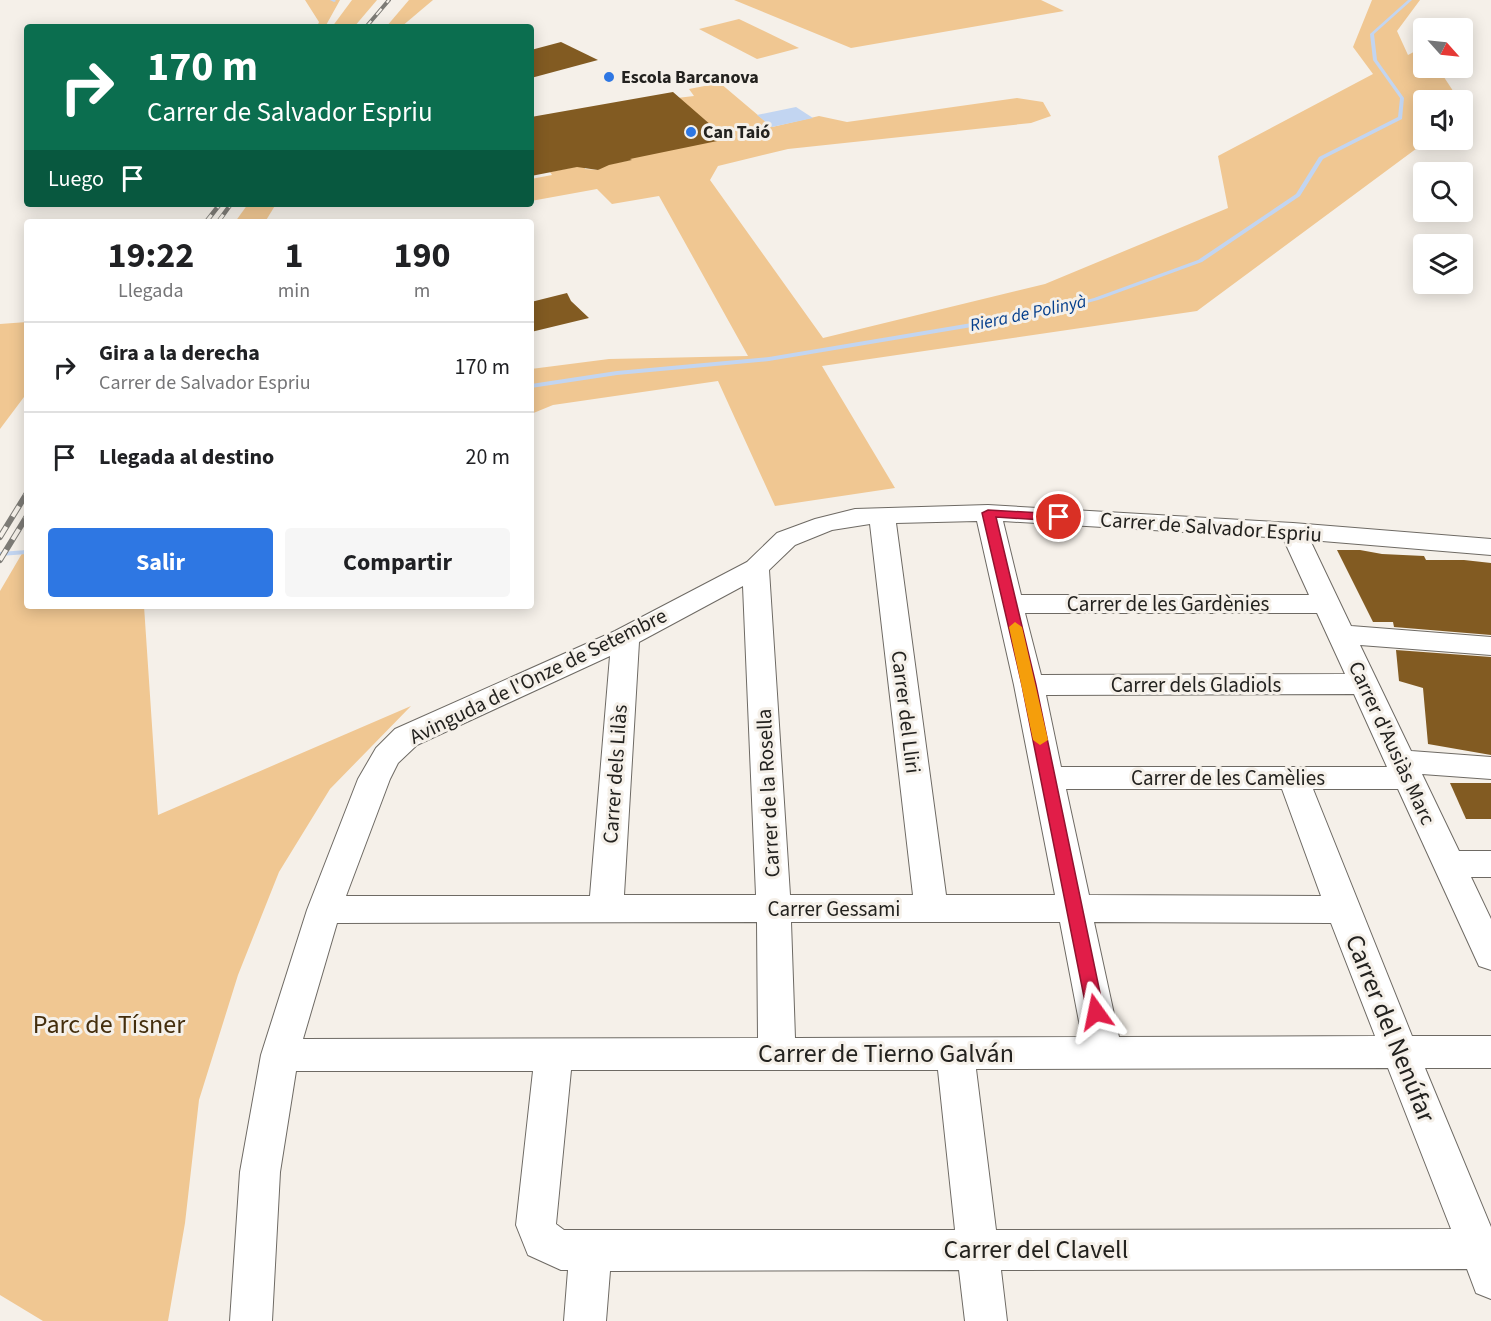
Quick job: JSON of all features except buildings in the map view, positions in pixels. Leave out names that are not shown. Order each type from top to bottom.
[{"type":"street","name":"Carrer de Salvador Espriu","points":[[824,524],[882,515],[988,513],[1293,531],[1491,547]]},
{"type":"street","points":[[988,513],[1029,685],[1104,1053]]},
{"type":"street","name":"Carrer del Lliri","points":[[882,515],[931,908]]},
{"type":"street","name":"Avinguda de l'Onze de Setembre","points":[[251,1321],[260,1172],[280,1054],[324,910],[374,779],[387,756],[406,737],[625,638],[756,568],[786,539],[824,524]]},
{"type":"street","name":"Carrer d'Ausiàs Marc","points":[[1293,531],[1491,956]]},
{"type":"street","name":"Carrer de la Rosella","points":[[756,568],[774,910],[777,1053]]},
{"type":"street","name":"Carrer de les Gardènies","points":[[1010,604],[1326,604]]},
{"type":"street","points":[[1341,634],[1491,646]]},
{"type":"street","name":"Carrer dels Lilàs","points":[[606,910],[625,638]]},
{"type":"street","name":"Carrer dels Gladiols","points":[[1029,685],[1363,684]]},
{"type":"street","name":"Carrer de les Camèlies","points":[[1048,778],[1293,778],[1404,769],[1491,768]]},
{"type":"street","name":"Carrer del Nenúfar","points":[[1293,778],[1343,910],[1485,1263]]},
{"type":"street","points":[[1449,864],[1491,864]]},
{"type":"street","name":"Carrer Gessami","points":[[324,910],[931,908],[1343,910]]},
{"type":"street","name":"Carrer de Tierno Galván","points":[[280,1054],[1491,1052]]},
{"type":"street","name":"Carrer del Clavell","points":[[554,1053],[536,1225],[543,1242],[561,1250],[978,1249],[1485,1263]]},
{"type":"street","points":[[955,1054],[986,1321]]},
{"type":"street","points":[[585,1321],[591,1251]]},
{"type":"green space","points":[[305,0],[340,0],[327,24],[318,24]]},
{"type":"green space","points":[[352,0],[377,0],[357,24],[334,24]]},
{"type":"green space","points":[[409,0],[433,0],[405,24],[389,24]]},
{"type":"green space","points":[[734,0],[1041,0],[1064,11],[851,48]]},
{"type":"green space","points":[[1372,0],[1420,0],[1397,31],[1408,55],[1413,52],[1413,78],[1445,78],[1452,90],[1413,90],[1414,150],[1197,311],[822,366],[895,488],[775,506],[718,381],[553,405],[534,413],[534,369],[609,359],[748,356],[659,196],[612,204],[597,189],[534,200],[534,178],[552,175],[550,172],[584,165],[585,169],[598,170],[605,165],[631,160],[628,157],[719,138],[725,140],[736,137],[730,132],[718,134],[706,121],[677,98],[694,96],[689,89],[720,83],[772,127],[819,116],[847,122],[1017,98],[1043,102],[1051,116],[1031,123],[788,149],[718,166],[710,180],[823,338],[1045,284],[1228,208],[1218,156],[1373,74],[1353,47]]},
{"type":"green space","points":[[739,19],[799,48],[757,59],[699,29]]},
{"type":"green space","points":[[246,207],[274,207],[267,219],[237,219]]},
{"type":"green space","points":[[24,322],[24,397],[0,429],[0,324]]},
{"type":"green space","name":"Parc de Tísner","points":[[24,550],[24,609],[144,609],[158,815],[411,706],[330,789],[279,872],[238,975],[199,1100],[185,1223],[168,1321],[43,1321],[0,1295],[0,591]]},
{"type":"water","points":[[796,107],[813,118],[772,127],[757,115]]},
{"type":"waterway","name":"Riera de Polinyà","points":[[534,386],[617,373],[769,359],[1043,313],[1096,299],[1200,261],[1298,195],[1321,158],[1400,118],[1402,98],[1375,60],[1372,34],[1410,0]]},
{"type":"waterway","name":"Riera de Polinyà","points":[[0,554],[24,552]]},
{"type":"railway","points":[[369,24],[389,0]]},
{"type":"railway","points":[[208,219],[218,207]]},
{"type":"railway","points":[[220,219],[229,207]]},
{"type":"railway","points":[[0,537],[24,498]]},
{"type":"railway","points":[[0,560],[24,521]]},
{"type":"slow traffic","points":[[1015,627],[1040,740]]},
{"type":"place","name":"Escola Barcanova","points":[[609,77]]},
{"type":"place","name":"Can Taió","points":[[691,132]]},
{"type":"route","points":[[1059,517],[988,513],[1029,685],[1096,1012]]}]
